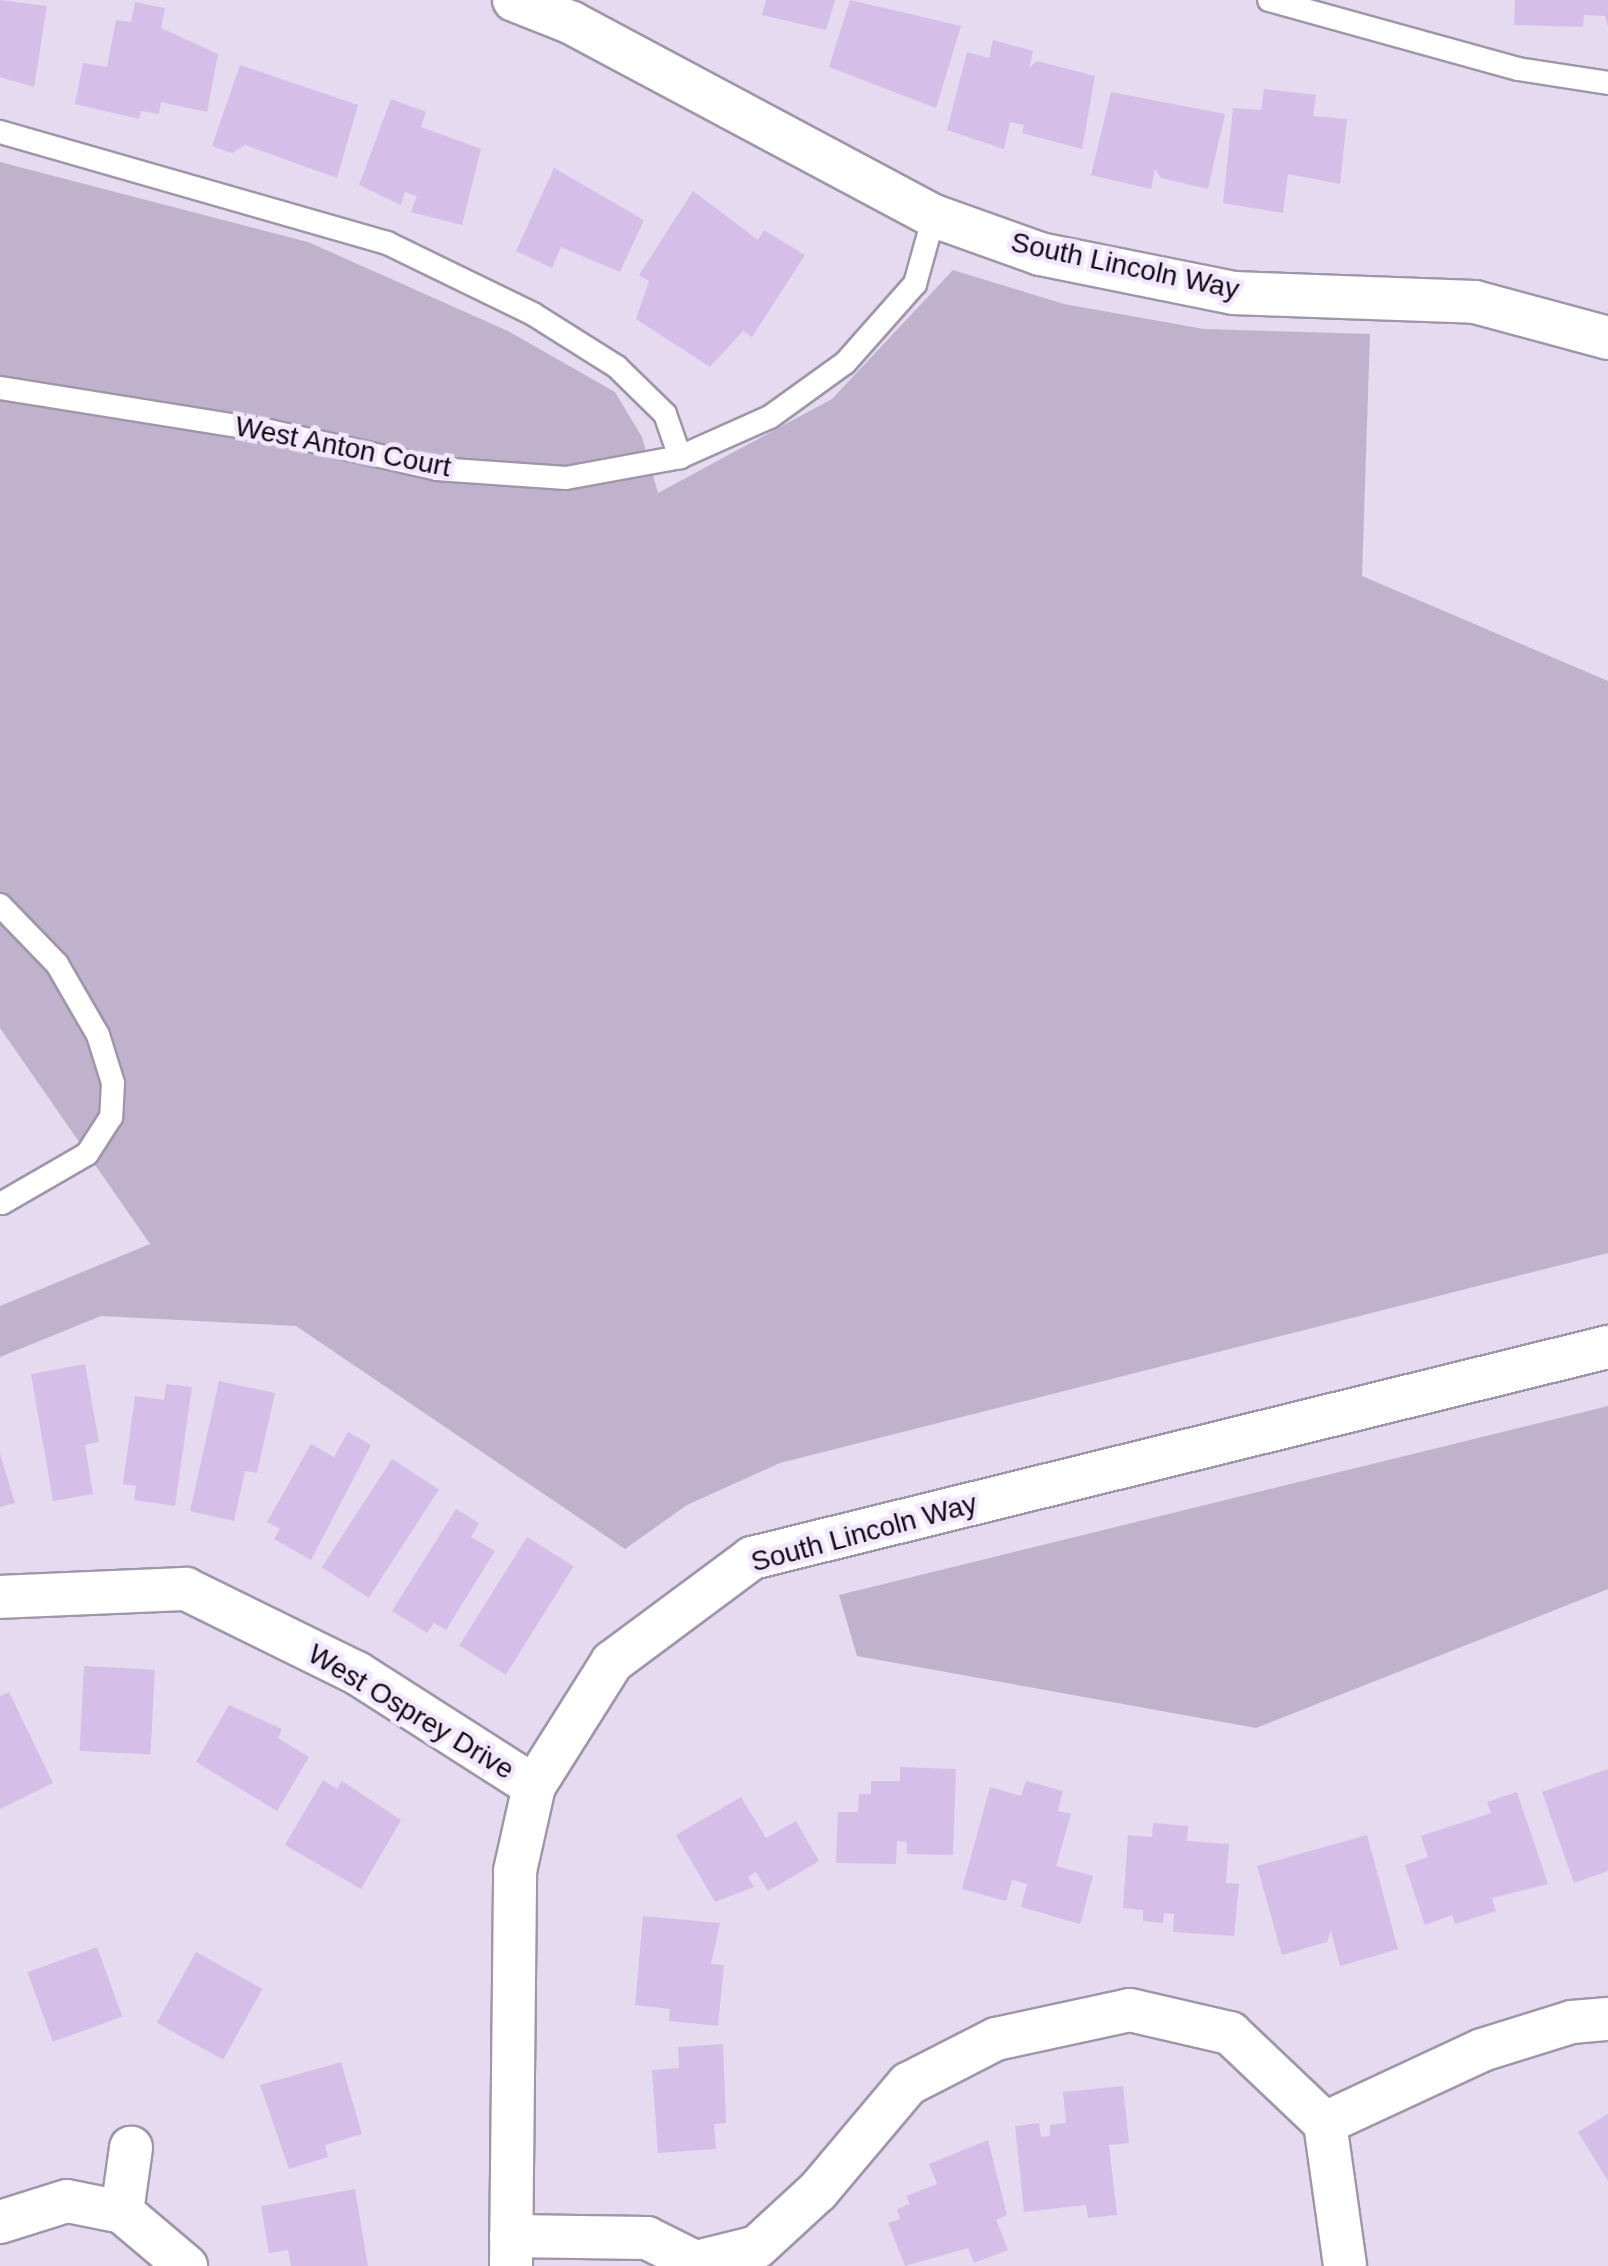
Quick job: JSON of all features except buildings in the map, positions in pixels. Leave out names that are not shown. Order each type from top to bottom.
[{"type":"street","name":"South Lincoln Way","points":[[514,0],[572,23],[934,216],[1040,254],[1233,293],[1475,302],[1608,338]]},
{"type":"street","name":"South Lincoln Way","points":[[511,2251],[515,1871],[534,1786],[612,1662],[752,1558],[1608,1347]]},
{"type":"street","name":"West Osprey Drive","points":[[0,1597],[186,1589],[358,1673],[534,1786]]},
{"type":"street","points":[[511,2251],[648,2238],[685,2263],[757,2247],[818,2192],[908,2084],[996,2040],[1130,2010],[1230,2032],[1325,2123],[1346,2266]]},
{"type":"street","points":[[1325,2123],[1482,2050],[1572,2022],[1608,2019]]},
{"type":"street","points":[[122,2212],[131,2148]]},
{"type":"street","points":[[0,2222],[67,2201],[122,2212],[186,2266]]},
{"type":"lane","points":[[1269,0],[1518,69],[1608,83]]},
{"type":"lane","points":[[0,132],[387,243],[533,314],[617,367],[664,414],[680,457]]},
{"type":"lane","name":"West Anton Court","points":[[0,388],[270,431],[437,469],[566,478],[680,457],[770,417],[845,363],[914,284],[934,216]]},
{"type":"lane","points":[[0,905],[57,964],[98,1035],[113,1083],[111,1118],[87,1154],[2,1203]]},
{"type":"shaded area","points":[[0,162],[308,242],[508,331],[615,392],[642,437],[658,493],[832,399],[953,270],[1064,304],[1204,329],[1370,334],[1362,576],[1608,681],[1608,1253],[780,1463],[687,1505],[625,1549],[296,1326],[101,1316],[0,1357],[0,1306],[150,1244],[0,1028]]},
{"type":"shaded area","points":[[1608,1406],[1608,1589],[1256,1728],[857,1656],[839,1595]]}]
